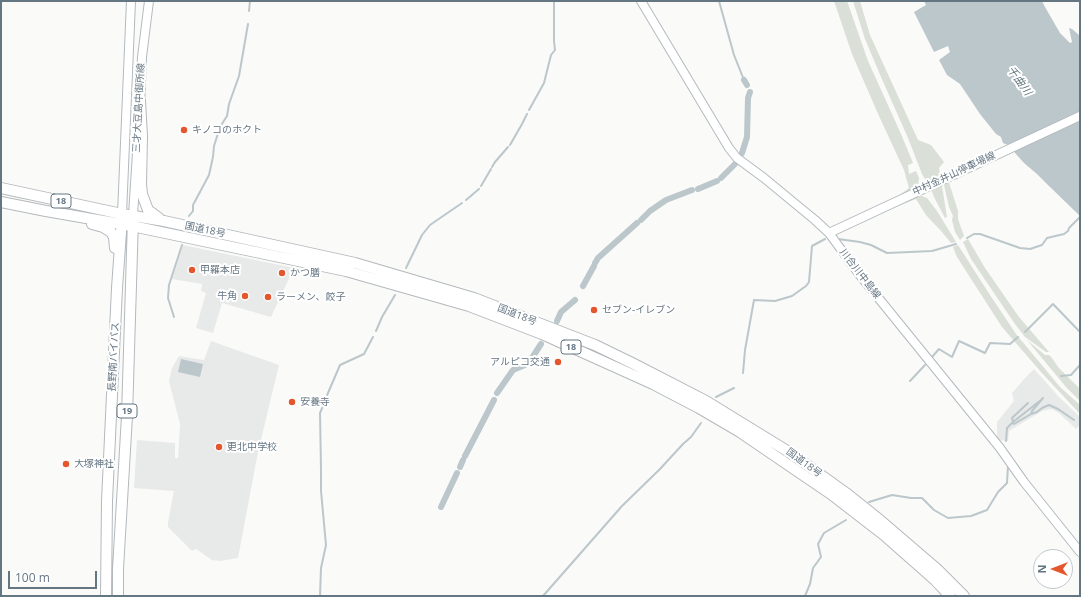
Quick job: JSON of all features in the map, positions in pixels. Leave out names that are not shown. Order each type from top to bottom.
[{"type":"highway","points":[[140,101],[142,136],[142,194],[148,210],[164,221]]},
{"type":"highway","name":"国道18号","points":[[1,188],[122,219]]},
{"type":"highway","name":"国道18号","points":[[1,202],[46,212],[133,220],[164,221],[355,263],[474,298],[595,345],[706,401],[789,452],[846,493],[881,521],[964,596]]},
{"type":"highway","points":[[46,212],[103,227],[111,232],[114,237],[117,288]]},
{"type":"highway","name":"長野南バイパス","points":[[106,596],[107,500],[117,288],[122,219]]},
{"type":"highway","name":"国道18号","points":[[133,220],[346,271],[469,306],[542,334],[653,384],[699,408],[740,432],[831,494],[884,535],[935,580],[950,596]]},
{"type":"highway","name":"長野南バイパス","points":[[118,596],[118,569],[127,408],[133,220]]},
{"type":"main road","name":"三才大豆島中御所線","points":[[122,219],[130,1]]},
{"type":"main road","name":"三才大豆島中御所線","points":[[133,220],[142,57],[149,1]]},
{"type":"main road","name":"川合川中島線","points":[[641,1],[729,148],[737,158],[764,178],[829,233],[859,274],[1000,448],[1024,482],[1080,552]]},
{"type":"main road","name":"中村金井山停車場線","points":[[829,233],[1080,116]]},
{"type":"shaded area","points":[[834,1],[847,1],[868,61],[913,163],[908,165],[909,174],[916,171],[919,178],[918,186],[911,191],[898,196],[909,188],[904,170],[852,54]]},
{"type":"shaded area","points":[[853,1],[860,1],[870,35],[918,140],[931,145],[944,162],[939,168],[947,217],[945,218],[922,174],[865,39]]},
{"type":"shaded area","points":[[945,170],[964,236],[960,240],[955,232],[952,220],[953,216],[949,207],[944,185],[942,175]]},
{"type":"shaded area","points":[[920,195],[927,198],[937,211],[956,242],[951,243],[926,215],[916,199],[898,206],[896,205]]},
{"type":"shaded area","points":[[968,239],[985,268],[1019,317],[1049,352],[1046,352],[1025,337],[1015,324],[971,259],[963,242]]},
{"type":"shaded area","points":[[183,245],[294,268],[271,317],[222,303],[213,333],[196,328],[206,293],[201,291],[202,284],[172,279]]},
{"type":"shaded area","points":[[958,245],[1016,334],[1060,387],[1080,405],[1080,414],[1002,327],[957,257],[953,247]]},
{"type":"shaded area","points":[[1027,340],[1045,355],[1049,355],[1058,367],[1080,389],[1080,401],[1066,387]]},
{"type":"shaded area","name":"更北中学校","points":[[211,341],[279,365],[258,452],[238,558],[220,561],[212,560],[196,549],[192,551],[168,527],[174,491],[134,488],[137,440],[175,443],[175,458],[178,458],[180,424],[169,381],[172,368],[179,356],[204,360]]},
{"type":"shaded area","points":[[1034,369],[1059,397],[1080,417],[1080,425],[1076,429],[1059,413],[1051,409],[1042,411],[1009,431],[1008,441],[997,440],[997,422],[1014,401],[1012,393]]},
{"type":"water","name":"千曲川","points":[[924,1],[1042,1],[1060,33],[1070,43],[1072,42],[1069,28],[1079,35],[1080,216],[1024,163],[1008,145],[1003,143],[1001,137],[996,134],[980,114],[960,84],[947,75],[939,60],[950,52],[948,46],[934,52],[914,12],[926,5]]},
{"type":"water","points":[[181,359],[203,364],[200,377],[178,372]]},
{"type":"waterway","points":[[249,11],[250,1]]},
{"type":"waterway","points":[[529,110],[544,83],[551,55],[555,50],[554,1]]},
{"type":"waterway","points":[[719,1],[734,55],[744,80]]},
{"type":"waterway","points":[[189,216],[193,211],[193,205],[209,175],[214,146],[220,127],[227,116],[229,104],[239,76],[248,24]]},
{"type":"waterway","points":[[744,80],[747,85]]},
{"type":"waterway","points":[[742,153],[747,137],[748,98],[750,92]]},
{"type":"waterway","points":[[510,145],[527,114]]},
{"type":"waterway","points":[[492,167],[508,147]]},
{"type":"waterway","points":[[721,178],[737,162]]},
{"type":"waterway","points":[[481,186],[491,169]]},
{"type":"waterway","points":[[698,189],[717,181]]},
{"type":"waterway","points":[[466,200],[479,189]]},
{"type":"waterway","points":[[641,220],[650,211],[666,200],[692,190]]},
{"type":"waterway","points":[[406,268],[422,235],[430,225],[462,203]]},
{"type":"waterway","points":[[967,238],[974,234],[980,234],[1020,248],[1030,249],[1042,245],[1047,238],[1064,234],[1080,217]]},
{"type":"waterway","points":[[595,263],[598,258],[637,223]]},
{"type":"waterway","points":[[743,373],[745,350],[754,300],[775,301],[792,296],[806,286],[809,282],[812,246],[825,239]]},
{"type":"waterway","points":[[838,239],[871,245],[887,253],[932,251],[956,244]]},
{"type":"waterway","points":[[174,317],[168,298],[169,285],[182,245]]},
{"type":"waterway","points":[[583,286],[594,266]]},
{"type":"waterway","points":[[376,331],[382,317],[395,295]]},
{"type":"waterway","points":[[557,321],[561,312],[575,300]]},
{"type":"waterway","points":[[1025,332],[1053,304],[1080,332]]},
{"type":"waterway","points":[[325,400],[340,365],[364,354],[373,337]]},
{"type":"waterway","points":[[932,357],[939,349],[952,357],[959,341],[985,353],[990,343],[1010,344],[1018,337]]},
{"type":"waterway","points":[[497,393],[513,370],[530,361],[541,344]]},
{"type":"waterway","points":[[910,381],[925,365]]},
{"type":"waterway","points":[[1061,376],[1071,375],[1080,365]]},
{"type":"waterway","points":[[716,397],[734,388]]},
{"type":"waterway","points":[[1043,398],[1031,414],[1049,405],[1058,409],[1074,420]]},
{"type":"waterway","points":[[465,456],[494,400]]},
{"type":"waterway","points":[[1006,441],[1007,428],[1041,400]]},
{"type":"waterway","points":[[1028,403],[1012,418],[1014,424],[1031,414]]},
{"type":"waterway","points":[[320,596],[321,568],[326,545],[321,491],[320,413],[323,406]]},
{"type":"waterway","points":[[543,596],[622,506],[691,437],[701,423]]},
{"type":"waterway","points":[[460,467],[463,460]]},
{"type":"waterway","points":[[869,502],[892,495],[922,498],[934,510],[948,518],[971,516],[987,510],[998,492],[1007,483],[1008,466]]},
{"type":"waterway","points":[[441,507],[457,473]]},
{"type":"waterway","points":[[805,596],[810,584],[813,568],[821,557],[818,544],[824,533],[846,520]]},
{"type":"place","name":"キノコのホクト","points":[[184,130]]},
{"type":"place","name":"甲羅本店","points":[[192,270]]},
{"type":"place","name":"かつ膳","points":[[282,273]]},
{"type":"place","name":"牛角","points":[[245,296]]},
{"type":"place","name":"ラーメン、餃子","points":[[268,297]]},
{"type":"place","name":"セブン-イレブン","points":[[594,310]]},
{"type":"place","name":"アルピコ交通","points":[[558,362]]},
{"type":"place","name":"安養寺","points":[[292,402]]},
{"type":"place","name":"更北中学校","points":[[219,447]]},
{"type":"place","name":"大塚神社","points":[[66,464]]}]
